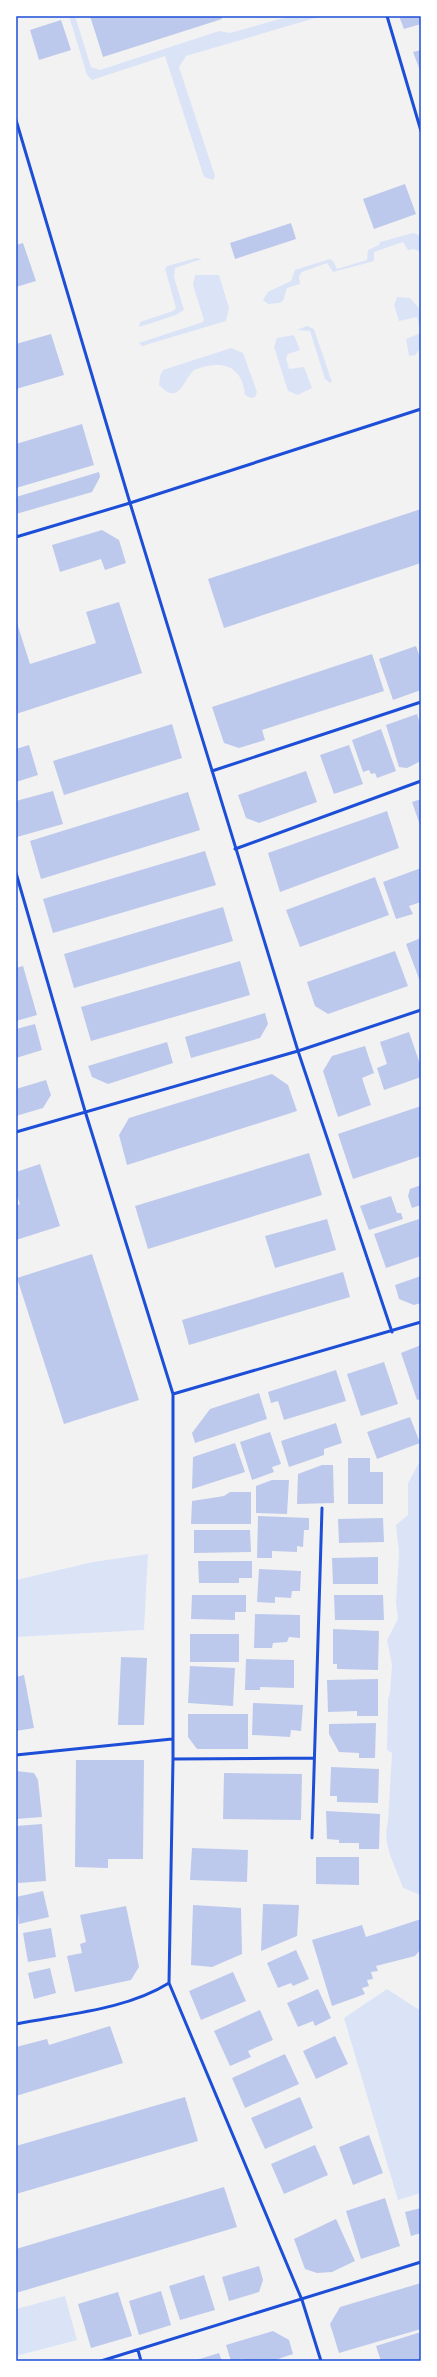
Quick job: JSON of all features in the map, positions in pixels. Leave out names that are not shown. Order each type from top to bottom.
[{"type":"lane","points":[[386,16],[421,131]]},
{"type":"lane","points":[[16,120],[235,849],[298,1051],[392,1332]]},
{"type":"lane","points":[[16,537],[130,503],[421,408]]},
{"type":"lane","points":[[212,771],[421,702]]},
{"type":"lane","points":[[235,849],[421,781]]},
{"type":"lane","points":[[16,872],[85,1111],[173,1394],[173,1759],[169,1982],[302,2300],[321,2361]]},
{"type":"lane","points":[[16,1132],[298,1051],[421,1010]]},
{"type":"lane","points":[[173,1394],[392,1332],[421,1322]]},
{"type":"lane","points":[[312,1838],[322,1508]]},
{"type":"lane","points":[[16,1755],[172,1739]]},
{"type":"lane","points":[[173,1759],[314,1758]]},
{"type":"lane","points":[[16,2024],[127,2002],[150,1995],[169,1982]]},
{"type":"lane","points":[[101,2361],[421,2262]]},
{"type":"lane","points":[[138,2350],[141,2361]]},
{"type":"shaded area","points":[[69,16],[75,16],[91,67],[100,70],[219,31],[230,33],[290,16],[322,16],[186,56],[179,67],[215,176],[213,180],[204,177],[165,56],[92,80],[87,75]]},
{"type":"shaded area","points":[[413,233],[419,235],[421,233],[421,252],[414,249],[408,250],[403,242],[374,252],[374,261],[333,272],[327,263],[302,272],[299,276],[300,284],[287,288],[283,301],[268,304],[263,300],[268,292],[291,281],[295,270],[330,259],[333,261],[337,269],[367,260],[368,250],[379,245],[380,242]]},
{"type":"shaded area","points":[[196,258],[202,259],[175,268],[174,277],[184,310],[176,315],[139,327],[140,322],[173,311],[176,308],[165,269],[167,266]]},
{"type":"shaded area","points":[[195,275],[219,275],[229,308],[226,321],[142,346],[139,343],[203,322],[204,320],[193,285]]},
{"type":"shaded area","points":[[397,297],[410,298],[419,308],[421,332],[417,317],[399,321],[394,305]]},
{"type":"shaded area","points":[[307,326],[314,329],[332,382],[330,383],[325,379],[310,331],[297,330]]},
{"type":"shaded area","points":[[421,333],[421,348],[415,355],[409,356],[406,339]]},
{"type":"shaded area","points":[[294,335],[300,350],[288,354],[286,358],[289,369],[304,367],[312,388],[298,395],[288,391],[274,347],[277,338]]},
{"type":"shaded area","points":[[231,348],[243,353],[257,392],[255,397],[251,398],[245,395],[243,384],[234,370],[220,365],[212,365],[194,370],[180,390],[176,393],[166,391],[159,385],[160,376],[163,370]]},
{"type":"shaded area","points":[[421,1459],[421,1895],[403,1888],[390,1855],[386,1839],[386,1830],[388,1822],[392,1753],[387,1750],[388,1700],[392,1665],[387,1640],[398,1619],[396,1602],[399,1552],[396,1525],[408,1515],[408,1483]]},
{"type":"shaded area","points":[[148,1554],[144,1630],[16,1637],[16,1580],[93,1562]]},
{"type":"shaded area","points":[[387,1989],[421,2011],[421,2193],[398,2200],[344,2018]]},
{"type":"shaded area","points":[[65,2296],[77,2340],[16,2356],[16,2309]]},
{"type":"building","points":[[90,16],[221,16],[222,19],[103,57]]},
{"type":"building","points":[[399,16],[421,16],[421,24],[404,29]]},
{"type":"building","points":[[61,20],[71,50],[39,60],[30,30]]},
{"type":"building","points":[[421,50],[421,73],[413,52]]},
{"type":"building","points":[[405,184],[416,214],[374,229],[363,199]]},
{"type":"building","points":[[291,223],[296,239],[235,259],[230,243]]},
{"type":"building","points":[[23,243],[36,281],[16,287],[16,245]]},
{"type":"building","points":[[51,334],[64,375],[16,389],[16,344]]},
{"type":"building","points":[[82,424],[94,465],[16,488],[16,444]]},
{"type":"building","points":[[99,472],[100,477],[92,492],[16,514],[16,497]]},
{"type":"building","points":[[421,509],[421,563],[224,628],[208,579]]},
{"type":"building","points":[[102,530],[119,540],[126,563],[105,570],[101,559],[60,572],[52,545]]},
{"type":"building","points":[[119,602],[142,673],[16,714],[16,620],[30,664],[96,643],[86,612]]},
{"type":"building","points":[[416,646],[421,660],[421,690],[393,700],[379,659]]},
{"type":"building","points":[[372,654],[384,691],[262,730],[265,740],[239,748],[224,743],[212,707]]},
{"type":"building","points":[[417,714],[421,727],[421,761],[407,768],[399,767],[386,725]]},
{"type":"building","points":[[172,724],[182,758],[64,795],[53,761]]},
{"type":"building","points":[[381,729],[396,771],[377,778],[375,773],[371,774],[369,770],[363,772],[352,740]]},
{"type":"building","points":[[29,745],[38,775],[16,782],[16,749]]},
{"type":"building","points":[[349,745],[363,784],[334,794],[320,755]]},
{"type":"building","points":[[306,771],[317,802],[259,823],[246,818],[238,795]]},
{"type":"building","points":[[53,791],[63,824],[17,837],[16,801]]},
{"type":"building","points":[[188,792],[200,830],[41,879],[30,841]]},
{"type":"building","points":[[421,799],[421,828],[412,802]]},
{"type":"building","points":[[387,811],[399,848],[280,892],[268,853]]},
{"type":"building","points":[[205,851],[216,885],[53,933],[43,899]]},
{"type":"building","points":[[421,868],[421,902],[409,906],[413,914],[396,919],[383,882]]},
{"type":"building","points":[[375,877],[389,915],[300,947],[286,910]]},
{"type":"building","points":[[223,907],[233,941],[74,988],[64,954]]},
{"type":"building","points":[[421,938],[421,984],[406,944]]},
{"type":"building","points":[[395,951],[408,986],[328,1014],[315,1006],[307,982]]},
{"type":"building","points":[[240,961],[250,995],[91,1041],[81,1007]]},
{"type":"building","points":[[23,966],[37,1015],[16,1021],[16,968]]},
{"type":"building","points":[[265,1013],[268,1024],[260,1038],[191,1058],[185,1037]]},
{"type":"building","points":[[35,1024],[42,1050],[16,1058],[16,1029]]},
{"type":"building","points":[[409,1032],[421,1067],[421,1077],[384,1090],[377,1068],[387,1064],[380,1042]]},
{"type":"building","points":[[167,1042],[173,1063],[108,1084],[92,1077],[88,1066]]},
{"type":"building","points":[[365,1046],[374,1073],[362,1078],[371,1105],[338,1117],[323,1071],[332,1056]]},
{"type":"building","points":[[272,1074],[288,1085],[297,1111],[127,1165],[119,1135],[129,1118]]},
{"type":"building","points":[[46,1080],[51,1095],[43,1108],[16,1116],[16,1089]]},
{"type":"building","points":[[421,1106],[421,1156],[353,1179],[338,1134]]},
{"type":"building","points":[[309,1153],[322,1195],[148,1249],[135,1206]]},
{"type":"building","points":[[40,1164],[60,1226],[16,1240],[16,1206],[20,1204],[16,1193],[16,1172]]},
{"type":"building","points":[[421,1185],[421,1205],[412,1208],[408,1196],[410,1189]]},
{"type":"building","points":[[391,1196],[397,1213],[401,1213],[403,1219],[369,1230],[360,1206]]},
{"type":"building","points":[[327,1219],[336,1250],[275,1268],[265,1236]]},
{"type":"building","points":[[419,1219],[421,1256],[386,1268],[374,1234]]},
{"type":"building","points":[[92,1254],[139,1400],[64,1424],[17,1278]]},
{"type":"building","points":[[343,1272],[350,1297],[189,1345],[182,1320]]},
{"type":"building","points":[[421,1276],[421,1303],[414,1305],[399,1299],[395,1285]]},
{"type":"building","points":[[421,1345],[421,1399],[417,1400],[401,1353]]},
{"type":"building","points":[[384,1362],[398,1404],[361,1416],[347,1374]]},
{"type":"building","points":[[336,1370],[346,1401],[284,1420],[278,1401],[271,1403],[268,1392]]},
{"type":"building","points":[[259,1393],[267,1419],[195,1443],[192,1433],[210,1409]]},
{"type":"building","points":[[410,1417],[420,1443],[377,1459],[367,1432]]},
{"type":"building","points":[[336,1423],[342,1443],[324,1449],[324,1455],[289,1467],[281,1441]]},
{"type":"building","points":[[270,1432],[281,1464],[272,1467],[274,1472],[252,1480],[240,1442]]},
{"type":"building","points":[[235,1443],[245,1472],[192,1489],[193,1457]]},
{"type":"building","points":[[348,1458],[370,1458],[370,1472],[383,1472],[383,1504],[348,1504]]},
{"type":"building","points":[[322,1465],[333,1465],[334,1503],[297,1504],[298,1474]]},
{"type":"building","points":[[272,1480],[289,1480],[287,1514],[256,1513],[256,1486]]},
{"type":"building","points":[[230,1492],[251,1492],[251,1524],[191,1524],[192,1501],[224,1496]]},
{"type":"building","points":[[258,1516],[309,1518],[309,1530],[304,1530],[303,1547],[297,1546],[297,1552],[272,1551],[272,1558],[257,1558]]},
{"type":"building","points":[[383,1518],[384,1542],[339,1543],[338,1519]]},
{"type":"building","points":[[194,1530],[250,1530],[251,1552],[194,1553]]},
{"type":"building","points":[[378,1557],[378,1584],[333,1584],[332,1558]]},
{"type":"building","points":[[198,1561],[252,1561],[252,1578],[239,1578],[239,1583],[199,1583]]},
{"type":"building","points":[[259,1569],[301,1571],[300,1591],[292,1591],[291,1598],[275,1597],[275,1603],[257,1602]]},
{"type":"building","points":[[192,1595],[246,1595],[246,1612],[235,1612],[235,1620],[191,1619]]},
{"type":"building","points":[[334,1595],[383,1595],[384,1620],[335,1620]]},
{"type":"building","points":[[255,1614],[300,1615],[300,1638],[289,1637],[287,1642],[273,1643],[272,1648],[254,1648]]},
{"type":"building","points":[[333,1629],[379,1631],[378,1670],[337,1669],[337,1664],[333,1664]]},
{"type":"building","points":[[190,1634],[239,1634],[239,1662],[190,1662]]},
{"type":"building","points":[[121,1657],[147,1658],[144,1725],[118,1725]]},
{"type":"building","points":[[246,1659],[294,1660],[294,1688],[260,1687],[260,1690],[245,1690]]},
{"type":"building","points":[[190,1666],[235,1668],[233,1706],[188,1703]]},
{"type":"building","points":[[24,1675],[34,1728],[16,1731],[16,1677]]},
{"type":"building","points":[[378,1679],[378,1716],[357,1716],[357,1711],[328,1712],[327,1680]]},
{"type":"building","points":[[253,1703],[303,1705],[301,1731],[291,1730],[290,1737],[252,1735]]},
{"type":"building","points":[[188,1714],[248,1714],[248,1749],[197,1749],[188,1737]]},
{"type":"building","points":[[376,1723],[375,1758],[359,1758],[359,1753],[339,1752],[329,1734],[329,1724]]},
{"type":"building","points":[[76,1760],[144,1760],[143,1859],[108,1859],[108,1868],[75,1867]]},
{"type":"building","points":[[331,1767],[379,1769],[378,1803],[337,1802],[337,1796],[330,1796]]},
{"type":"building","points":[[16,1771],[34,1773],[38,1780],[42,1817],[16,1819]]},
{"type":"building","points":[[224,1773],[302,1774],[301,1820],[223,1819]]},
{"type":"building","points":[[326,1811],[380,1814],[379,1849],[359,1849],[359,1843],[339,1843],[339,1840],[327,1839]]},
{"type":"building","points":[[42,1824],[46,1881],[18,1883],[16,1826]]},
{"type":"building","points":[[192,1848],[248,1850],[247,1882],[190,1880]]},
{"type":"building","points":[[316,1857],[359,1857],[359,1885],[316,1884]]},
{"type":"building","points":[[43,1891],[49,1917],[19,1924],[16,1897]]},
{"type":"building","points":[[263,1904],[299,1905],[297,1936],[261,1951]]},
{"type":"building","points":[[193,1905],[241,1908],[242,1954],[212,1967],[191,1965]]},
{"type":"building","points":[[126,1906],[139,1967],[131,1980],[75,1992],[67,1956],[82,1953],[80,1944],[86,1942],[80,1915]]},
{"type":"building","points":[[421,1919],[421,1949],[415,1956],[376,1966],[378,1971],[371,1972],[373,1979],[367,1980],[369,1986],[362,1988],[365,1994],[332,2006],[312,1940],[362,1925],[366,1937]]},
{"type":"building","points":[[51,1928],[56,1957],[28,1962],[23,1933]]},
{"type":"building","points":[[296,1950],[309,1979],[293,1986],[291,1983],[278,1988],[267,1963]]},
{"type":"building","points":[[50,1968],[56,1993],[34,1999],[28,1973]]},
{"type":"building","points":[[233,1972],[246,2001],[201,2020],[189,1991]]},
{"type":"building","points":[[318,1989],[331,2018],[315,2026],[313,2021],[298,2027],[287,2003]]},
{"type":"building","points":[[260,2010],[273,2040],[248,2051],[251,2057],[230,2066],[214,2031]]},
{"type":"building","points":[[110,2026],[123,2063],[16,2096],[16,2047],[47,2039],[49,2045]]},
{"type":"building","points":[[335,2036],[348,2064],[316,2079],[303,2051]]},
{"type":"building","points":[[285,2054],[299,2084],[245,2108],[232,2078]]},
{"type":"building","points":[[185,2097],[198,2141],[16,2194],[16,2146]]},
{"type":"building","points":[[300,2097],[313,2128],[265,2149],[251,2118]]},
{"type":"building","points":[[369,2135],[383,2173],[353,2185],[339,2147]]},
{"type":"building","points":[[315,2145],[328,2175],[284,2194],[271,2164]]},
{"type":"building","points":[[224,2187],[237,2227],[16,2293],[16,2249]]},
{"type":"building","points":[[385,2198],[400,2246],[361,2259],[346,2211]]},
{"type":"building","points":[[421,2208],[421,2233],[411,2236],[405,2212]]},
{"type":"building","points":[[336,2219],[355,2261],[332,2272],[317,2273],[305,2269],[294,2239]]},
{"type":"building","points":[[259,2266],[263,2280],[259,2292],[229,2301],[222,2277]]},
{"type":"building","points":[[204,2275],[215,2310],[180,2320],[169,2286]]},
{"type":"building","points":[[421,2283],[421,2329],[339,2353],[330,2324],[340,2307]]},
{"type":"building","points":[[161,2291],[171,2325],[139,2335],[129,2301]]},
{"type":"building","points":[[118,2292],[132,2336],[91,2348],[78,2304]]},
{"type":"building","points":[[273,2331],[289,2340],[293,2354],[272,2361],[244,2361],[243,2359],[231,2361],[226,2345]]},
{"type":"building","points":[[421,2332],[421,2361],[381,2361],[376,2346]]},
{"type":"building","points":[[219,2353],[222,2361],[193,2361]]}]
